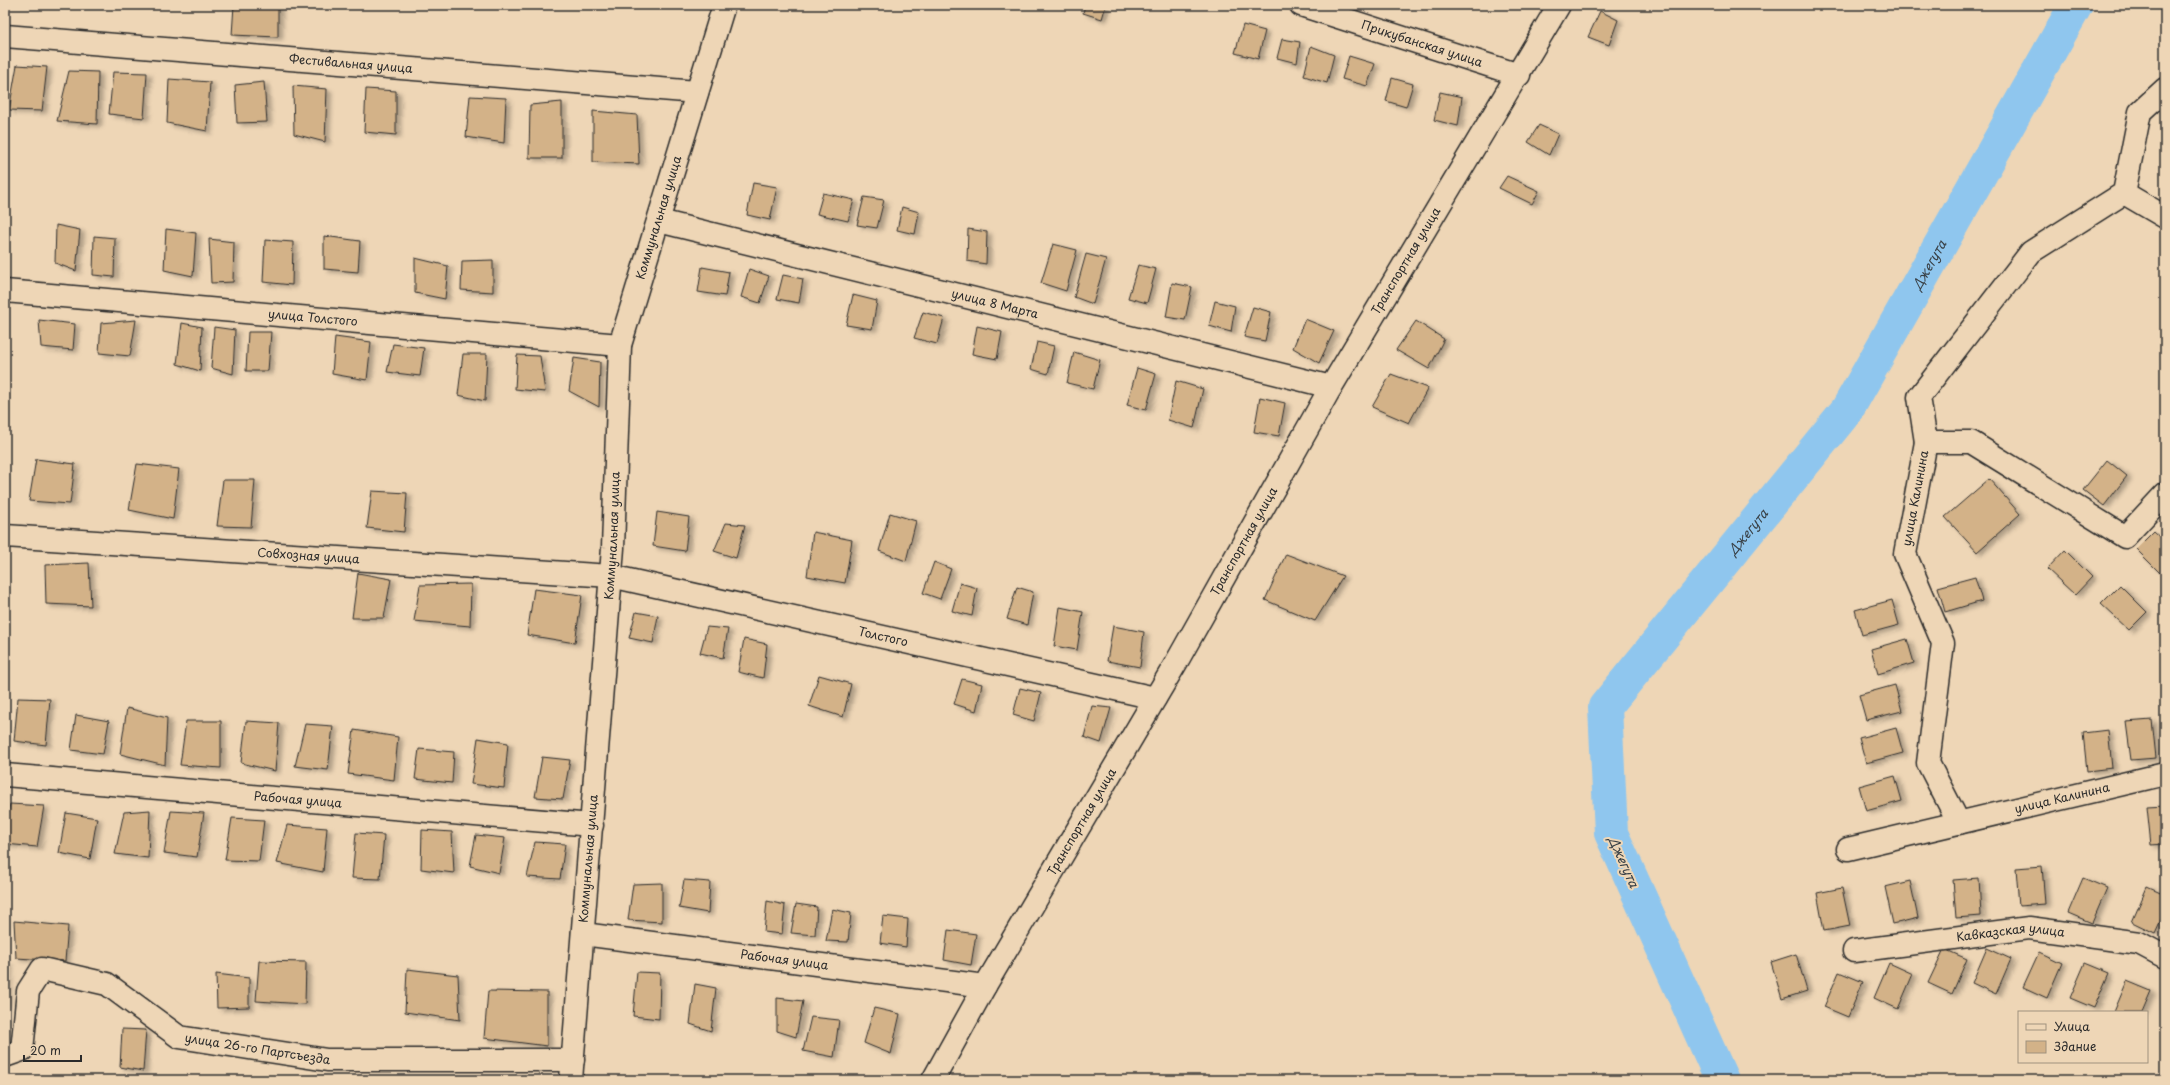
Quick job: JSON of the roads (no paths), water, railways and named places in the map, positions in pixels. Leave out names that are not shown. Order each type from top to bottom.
[{"type":"street","name":"Коммунальная улица","points":[[572,1070],[584,934],[611,576],[620,345],[724,5]]},
{"type":"street","name":"Прикубанская улица","points":[[1301,5],[1519,75]]},
{"type":"street","name":"Транспортная улица","points":[[933,1080],[985,986],[1155,698],[1331,387],[1519,75],[1559,5]]},
{"type":"street","name":"Фестивальная улица","points":[[5,36],[697,92]]},
{"type":"street","points":[[1926,442],[1919,397],[2031,252],[2124,193],[2140,112],[2165,89]]},
{"type":"street","points":[[2124,193],[2165,217]]},
{"type":"street","name":"улица 8 Марта","points":[[659,221],[1331,387]]},
{"type":"street","name":"улица Толстого","points":[[5,291],[620,345]]},
{"type":"street","name":"улица Калинина","points":[[1959,823],[1928,763],[1943,643],[1905,554],[1926,442],[1971,442],[2125,537],[2165,494]]},
{"type":"street","name":"Совхозная улица","points":[[5,536],[611,576]]},
{"type":"street","name":"Толстого","points":[[611,576],[1155,698]]},
{"type":"street","name":"улица Калинина","points":[[1848,849],[2165,774]]},
{"type":"street","name":"Рабочая улица","points":[[5,775],[592,826]]},
{"type":"street","name":"Кавказская улица","points":[[1854,951],[2029,928],[2139,943],[2165,957]]},
{"type":"street","name":"Рабочая улица","points":[[584,934],[985,986]]},
{"type":"street","name":"улица 26-го Партсъезда","points":[[5,1056],[22,1050],[28,992],[42,969],[107,984],[179,1037],[327,1060],[572,1070]]},
{"type":"waterway","name":"Джегута","points":[[1722,1080],[1611,833],[1605,707],[1847,410],[2076,5]]}]
